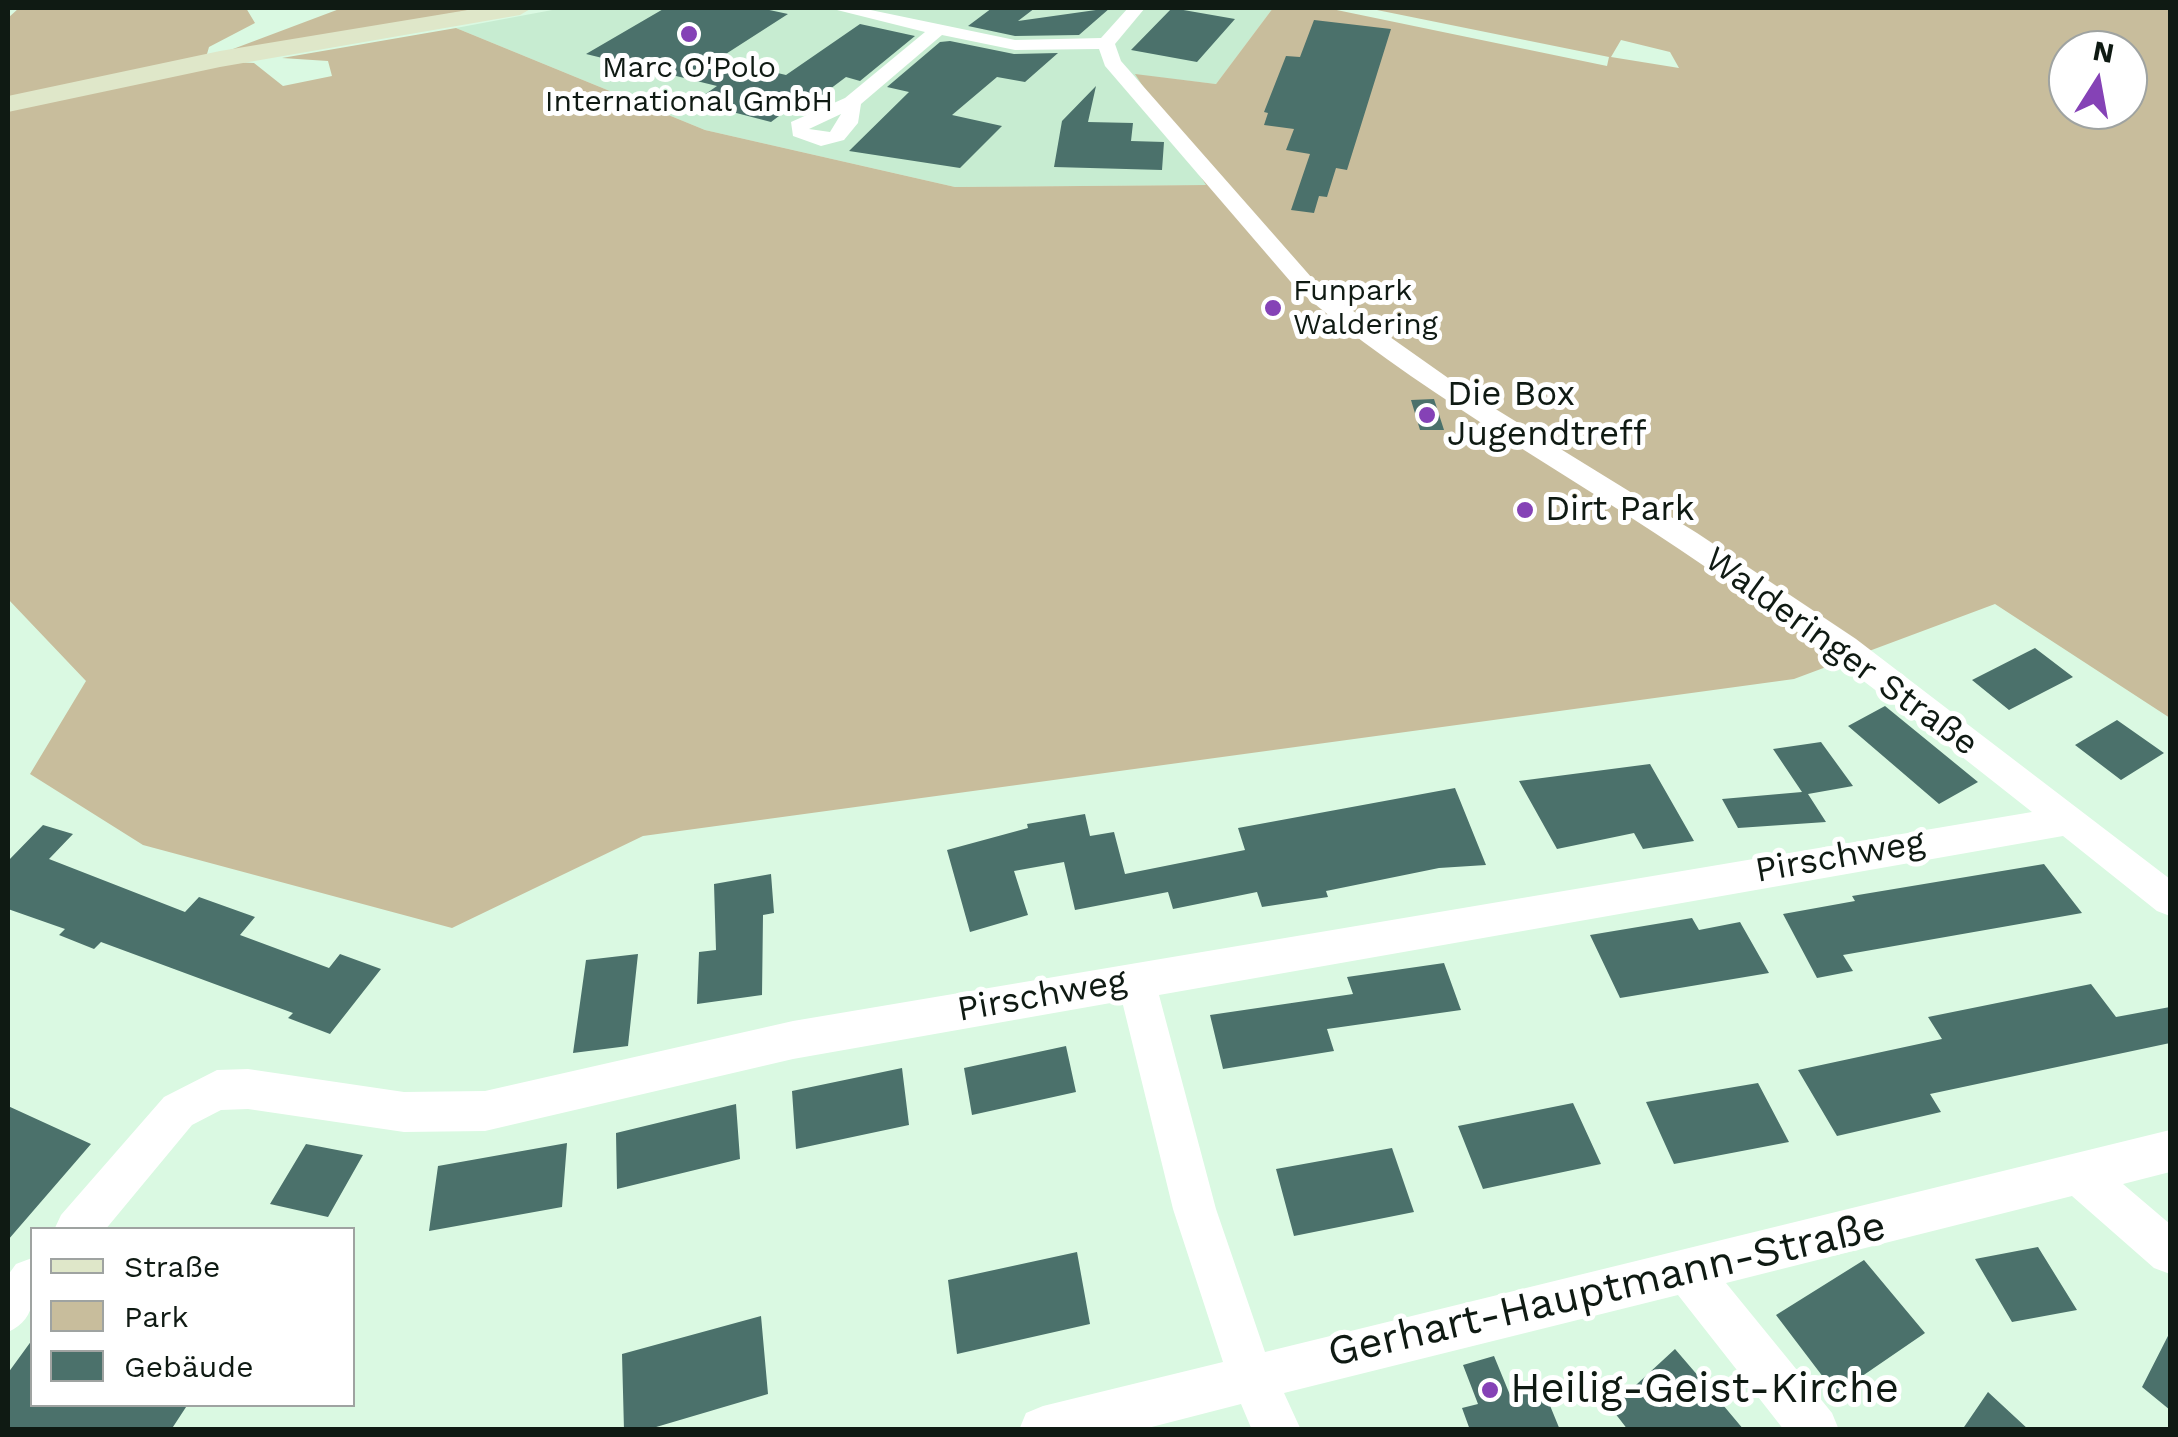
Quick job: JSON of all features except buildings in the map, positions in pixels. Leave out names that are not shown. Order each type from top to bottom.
[{"type":"main road","points":[[8,104],[205,62],[520,8]]},
{"type":"street","points":[[838,8],[1042,48],[1106,43],[1137,8]]},
{"type":"street","points":[[852,102],[939,29]]},
{"type":"street","name":"Walderinger Straße","points":[[1106,43],[1112,62],[1319,296],[1459,398],[1688,540],[1844,647],[2170,900]]},
{"type":"street","name":"Pirschweg","points":[[79,1227],[178,1111],[217,1090],[248,1089],[404,1112],[485,1111],[793,1040],[2067,821]]},
{"type":"street","points":[[1136,979],[1224,1308],[1277,1430]]},
{"type":"street","name":"Gerhart-Hauptmann-Straße","points":[[1043,1430],[1250,1375],[1688,1272],[2170,1151]]},
{"type":"street","points":[[2082,1176],[2170,1252]]},
{"type":"street","points":[[1688,1272],[1815,1430]]},
{"type":"street","points":[[8,1309],[30,1282]]},
{"type":"shaded area","points":[[563,8],[1273,8],[1216,84],[1136,75],[1207,185],[955,187],[705,130],[456,28]]},
{"type":"green space","points":[[19,8],[246,8],[255,23],[209,47],[205,61],[254,63],[283,86],[332,76],[328,61],[282,58],[456,28],[705,130],[955,187],[1206,185],[1135,74],[1216,84],[1273,8],[1327,8],[1607,66],[1609,57],[1367,8],[2170,8],[2170,718],[1995,604],[1794,679],[643,836],[452,928],[143,845],[30,774],[86,681],[8,599],[8,18]],"holes":[[[1621,40],[1670,52],[1679,68],[1611,57]]]},
{"type":"green space","points":[[342,8],[483,8],[225,52]]},
{"type":"place","name":"Marc O'Polo International GmbH","points":[[689,34]]},
{"type":"place","name":"Funpark Waldering","points":[[1273,308]]},
{"type":"place","name":"Die Box Jugendtreff","points":[[1427,415]]},
{"type":"place","name":"Dirt Park","points":[[1525,510]]},
{"type":"place","name":"Heilig-Geist-Kirche","points":[[1490,1390]]}]
